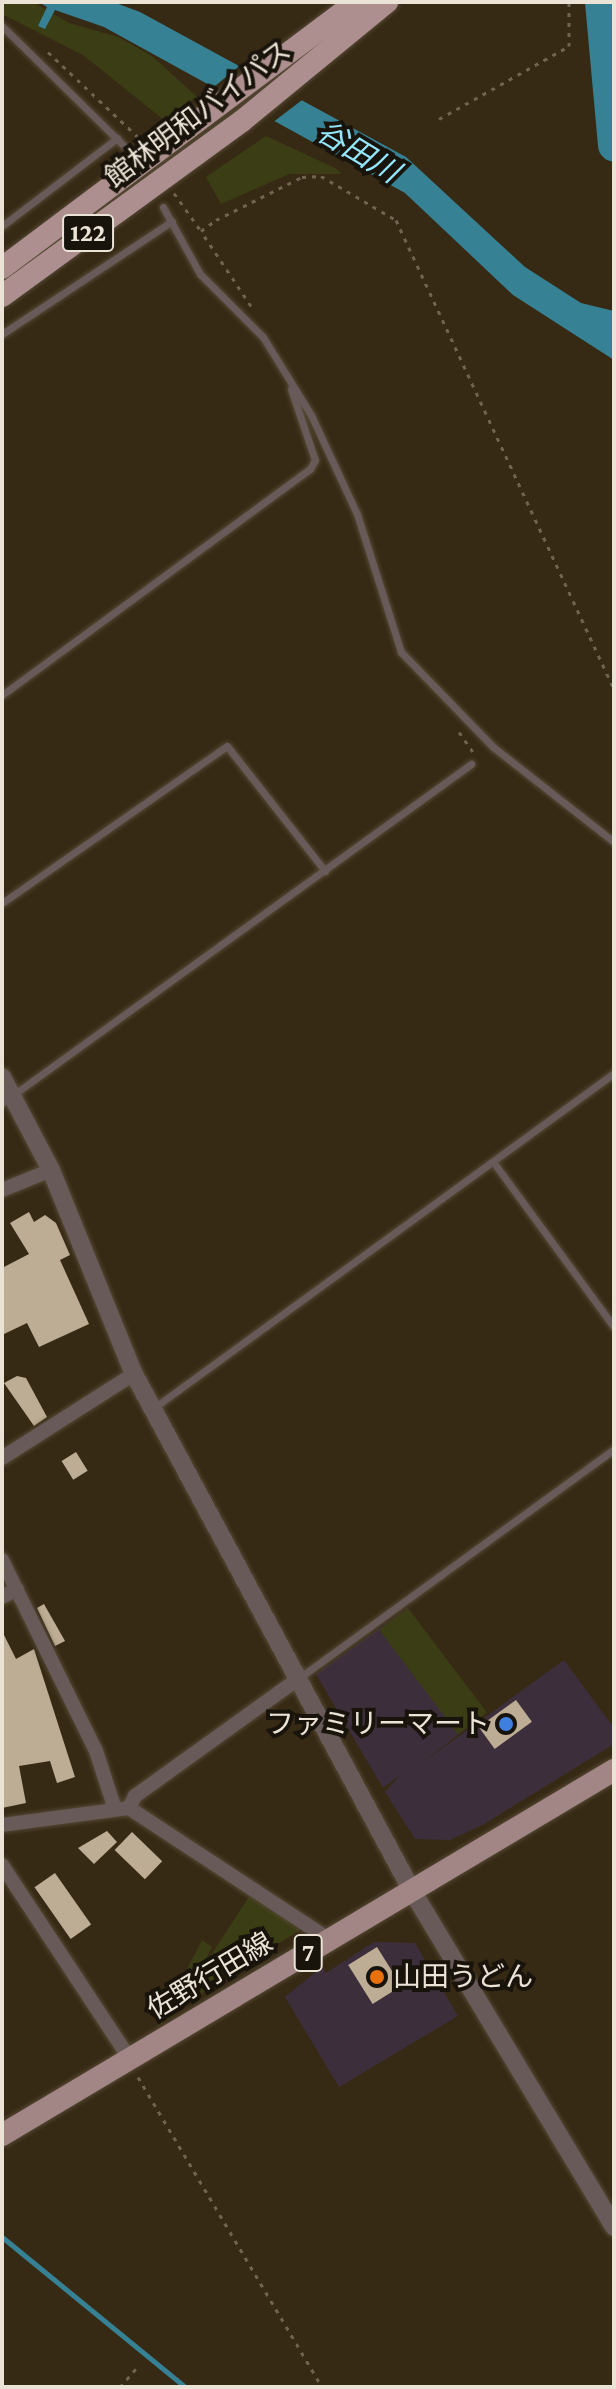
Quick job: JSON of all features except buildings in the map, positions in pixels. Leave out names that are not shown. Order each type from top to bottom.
[{"type":"highway","name":"館林明和バイパス","points":[[2,268],[154,149],[284,60],[356,2]]},
{"type":"highway","name":"館林明和バイパス","points":[[2,296],[173,180],[387,2]]},
{"type":"main road","name":"佐野行田線","points":[[2,2135],[614,1770]]},
{"type":"street","points":[[2,1077],[8,1100],[51,1170],[134,1374],[411,1889],[614,2227]]},
{"type":"street","points":[[2,1190],[51,1170]]},
{"type":"street","points":[[2,1458],[134,1374]]},
{"type":"street","points":[[2,1560],[122,1809],[330,1940]]},
{"type":"street","points":[[2,1597],[17,1589]]},
{"type":"street","points":[[2,1825],[122,1809],[135,1796],[298,1679]]},
{"type":"street","points":[[2,1865],[129,2060]]},
{"type":"lane","points":[[2,26],[29,49],[126,148]]},
{"type":"lane","points":[[2,226],[117,138]]},
{"type":"lane","points":[[163,207],[200,274],[263,337],[288,379],[357,514],[390,634],[450,707],[614,842]]},
{"type":"lane","points":[[2,334],[172,221]]},
{"type":"lane","points":[[2,695],[310,469],[315,460],[288,379]]},
{"type":"lane","points":[[2,903],[227,746],[325,871]]},
{"type":"lane","points":[[8,1100],[471,764]]},
{"type":"lane","points":[[153,1408],[614,1073]]},
{"type":"lane","points":[[494,1163],[614,1327]]},
{"type":"lane","points":[[298,1679],[614,1449]]},
{"type":"path","points":[[439,119],[569,46],[569,2]]},
{"type":"path","points":[[29,49],[71,66],[154,149]]},
{"type":"path","points":[[201,231],[302,177],[321,176],[396,220],[614,689]]},
{"type":"path","points":[[173,180],[201,231],[260,319],[263,337]]},
{"type":"path","points":[[450,707],[473,752],[471,764]]},
{"type":"path","points":[[129,2060],[322,2387]]},
{"type":"path","points":[[120,2387],[139,2365]]},
{"type":"shaded area","points":[[408,1608],[486,1713],[422,1763],[564,1660],[614,1728],[614,1744],[484,1824],[450,1840],[415,1839],[385,1792],[400,1775],[383,1788],[316,1674]]},
{"type":"shaded area","points":[[374,1942],[415,1943],[458,2016],[339,2087],[285,1997],[322,1967],[326,1973]]},
{"type":"green space","points":[[2,2],[33,2],[69,23],[118,37],[152,56],[197,97],[164,120],[83,55],[2,14]]},
{"type":"green space","points":[[266,136],[337,169],[341,174],[289,174],[221,204],[206,177]]},
{"type":"green space","points":[[408,1608],[487,1713],[458,1734],[379,1630]]},
{"type":"green space","points":[[252,1892],[305,1927],[222,1979],[204,1966]]},
{"type":"green space","points":[[202,1940],[212,1947],[202,1967],[221,1980],[157,2027]]},
{"type":"water","name":"谷田川","points":[[39,2],[113,2],[140,12],[406,157],[525,267],[581,303],[614,311],[614,360],[513,295],[405,193],[104,27],[55,10],[45,29],[38,26],[47,7]]},
{"type":"pier","points":[[243,63],[306,97],[268,126],[209,91]]},
{"type":"waterway","points":[[601,2],[614,145]]},
{"type":"waterway","points":[[2,2237],[185,2387]]},
{"type":"place","name":"ファミリーマート","points":[[506,1724]]},
{"type":"place","name":"山田うどん","points":[[377,1977]]}]
